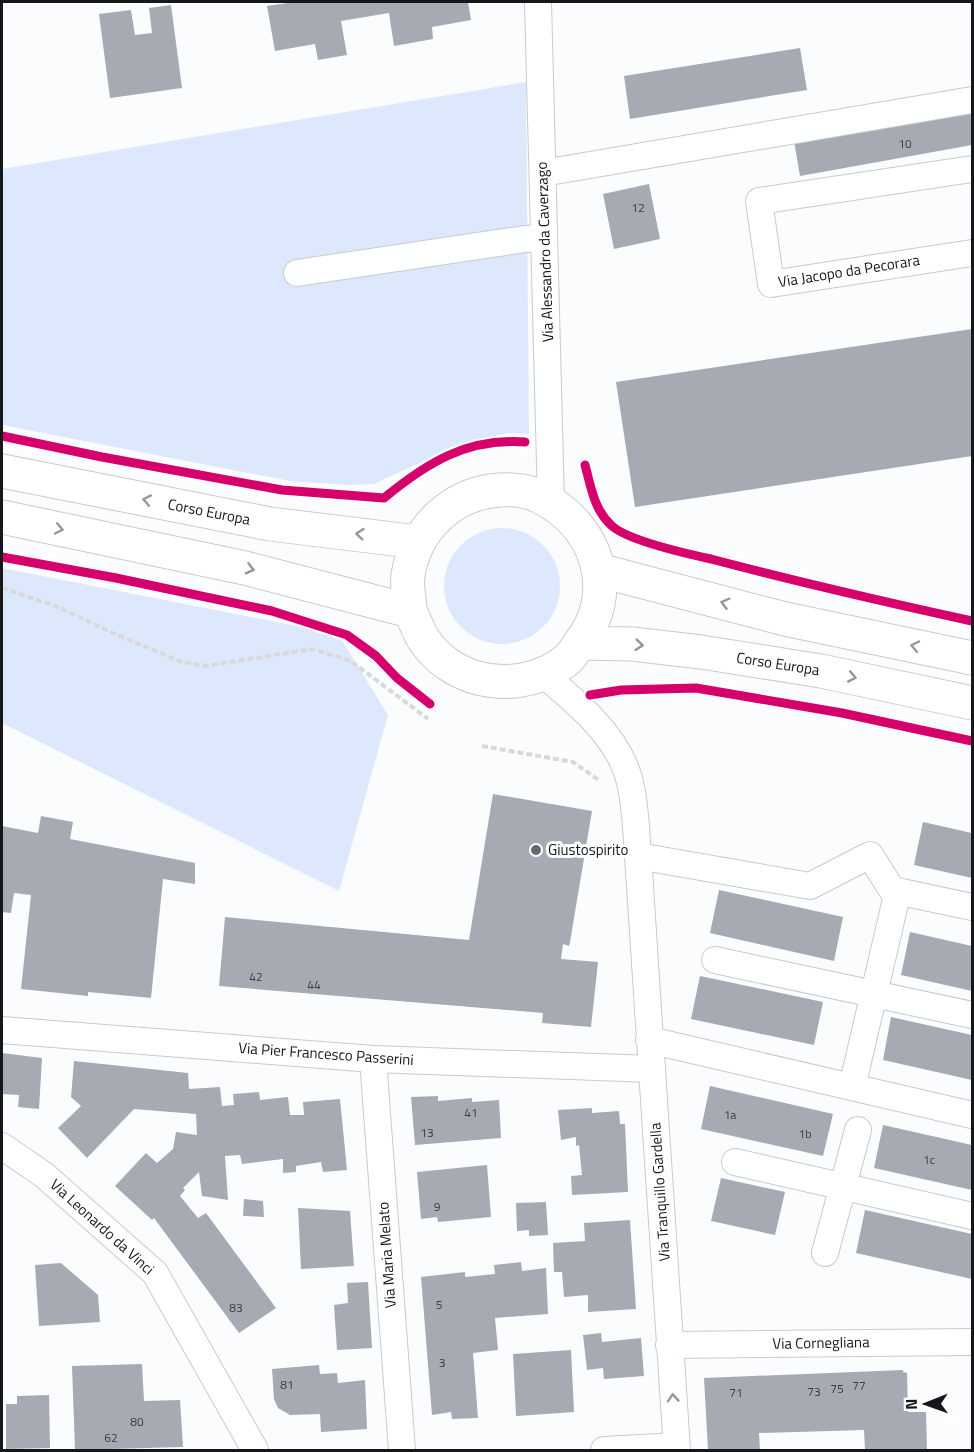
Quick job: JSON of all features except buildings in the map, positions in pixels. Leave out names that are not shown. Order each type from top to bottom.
[{"type":"main road","name":"Corso Europa","points":[[2,471],[270,524],[418,542]]},
{"type":"main road","points":[[511,489],[538,496],[551,503],[563,509],[582,530],[595,555],[600,583],[597,610],[587,634],[568,658],[543,674],[508,682],[473,678],[445,663],[424,640],[411,611],[408,576],[418,542],[434,519],[457,502],[483,491],[511,489]]},
{"type":"main road","points":[[2,517],[245,567],[411,611]]},
{"type":"main road","points":[[598,570],[785,619],[972,658]]},
{"type":"main road","name":"Corso Europa","points":[[580,643],[632,644],[701,652],[821,671],[972,703]]},
{"type":"street","name":"Via Alessandro da Caverzago","points":[[538,2],[551,503]]},
{"type":"street","points":[[543,173],[972,100]]},
{"type":"street","name":"Via Jacopo da Pecorara","points":[[972,169],[759,201],[771,284],[972,253]]},
{"type":"street","points":[[297,273],[544,237]]},
{"type":"street","name":"Via Tranquillo Gardella","points":[[543,674],[577,704],[602,731],[625,766],[631,786],[638,856],[676,1448]]},
{"type":"street","points":[[638,856],[810,886],[870,855],[892,890],[972,908]]},
{"type":"street","points":[[852,1087],[898,891]]},
{"type":"street","points":[[715,960],[972,1015]]},
{"type":"street","name":"Via Pier Francesco Passerini","points":[[2,1030],[373,1059],[652,1070]]},
{"type":"street","points":[[650,1040],[972,1114]]},
{"type":"street","name":"Via Maria Melato","points":[[373,1059],[402,1450]]},
{"type":"street","points":[[825,1253],[858,1130]]},
{"type":"street","name":"Via Leonardo da Vinci","points":[[2,1146],[44,1175],[155,1273],[255,1450]]},
{"type":"street","points":[[735,1162],[972,1216]]},
{"type":"street","name":"Via Cornegliana","points":[[669,1345],[972,1342]]},
{"type":"street","points":[[604,1450],[676,1448]]},
{"type":"path","points":[[2,588],[58,607],[182,662],[206,666],[312,649],[351,661],[428,719]]},
{"type":"path","points":[[482,746],[573,762],[607,786]]},
{"type":"shaded area","points":[[526,82],[529,434],[508,433],[468,442],[374,484],[349,485],[290,481],[2,425],[2,169]]},
{"type":"shaded area","points":[[502,528],[524,533],[543,545],[555,564],[560,586],[555,608],[543,627],[524,639],[502,644],[480,639],[461,627],[449,608],[444,586],[449,564],[461,545],[480,533]]},
{"type":"shaded area","points":[[2,568],[338,634],[388,715],[339,891],[2,723]]},
{"type":"cycle path","points":[[2,436],[282,490],[384,498],[433,463],[466,448],[504,442],[525,442]]},
{"type":"cycle path","points":[[585,465],[594,498],[601,513],[612,526],[631,537],[776,576],[972,621]]},
{"type":"cycle path","points":[[2,557],[272,611],[347,635],[376,656],[397,678],[430,704]]},
{"type":"cycle path","points":[[590,695],[621,690],[696,688],[842,713],[972,741]]},
{"type":"place","name":"Giustospirito","points":[[536,850]]}]
